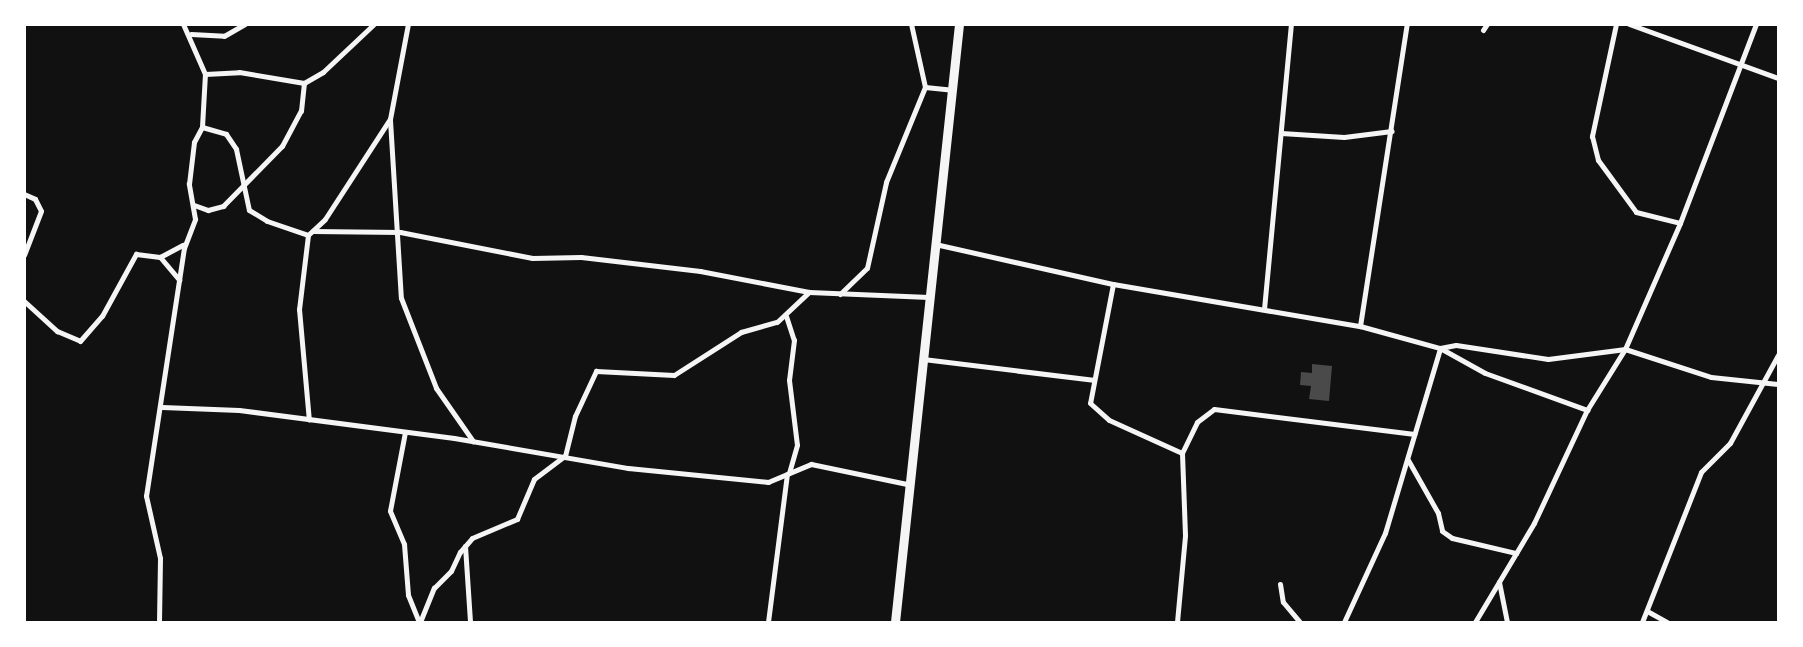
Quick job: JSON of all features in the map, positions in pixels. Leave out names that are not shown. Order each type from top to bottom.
[{"type":"main road","points":[[895,622],[907,484],[960,24]]},
{"type":"street","points":[[159,622],[163,612],[160,558],[146,496],[162,407],[179,280],[187,240],[195,219],[191,161],[201,127],[205,74],[191,50],[191,34],[183,24]]},
{"type":"street","points":[[191,34],[224,36],[245,24]]},
{"type":"street","points":[[205,74],[239,72],[304,83],[323,72],[374,24]]},
{"type":"street","points":[[408,24],[390,119],[400,232],[401,298],[436,388],[473,441]]},
{"type":"street","points":[[840,294],[867,268],[886,183],[925,87],[911,24]]},
{"type":"street","points":[[1264,309],[1291,24]]},
{"type":"street","points":[[1360,326],[1407,24]]},
{"type":"street","points":[[1616,24],[1592,136],[1598,160],[1636,212],[1681,223]]},
{"type":"street","points":[[1629,24],[1779,78]]},
{"type":"street","points":[[1475,622],[1516,553],[1587,410],[1625,349],[1681,223],[1756,24]]},
{"type":"street","points":[[194,205],[208,210],[223,206],[282,146],[297,123],[304,83]]},
{"type":"street","points":[[925,87],[952,90]]},
{"type":"street","points":[[309,420],[299,309],[310,233],[325,219],[390,119]]},
{"type":"street","points":[[201,127],[226,135],[236,149],[249,210],[267,221],[310,233],[400,232],[532,258],[581,257],[700,271],[809,292],[880,292],[929,297]]},
{"type":"street","points":[[1282,133],[1345,137],[1392,131]]},
{"type":"street","points":[[24,194],[35,199],[41,211],[24,256]]},
{"type":"street","points":[[24,301],[57,331],[80,341],[102,316],[136,254],[160,257],[178,251],[187,240]]},
{"type":"street","points":[[934,244],[1114,284],[1360,326],[1440,348],[1485,373],[1587,410]]},
{"type":"street","points":[[160,257],[179,280]]},
{"type":"street","points":[[1114,284],[1090,403],[1110,420],[1182,453]]},
{"type":"street","points":[[420,622],[434,588],[465,546],[488,530],[517,519],[534,479],[565,456],[575,416],[596,371],[674,375],[717,345],[786,316],[809,292]]},
{"type":"street","points":[[768,622],[788,474],[797,445],[789,380],[794,340],[786,316]]},
{"type":"street","points":[[1440,348],[1455,345],[1548,359],[1625,349],[1711,377],[1763,386],[1779,384]]},
{"type":"street","points":[[1344,622],[1385,533],[1440,348]]},
{"type":"street","points":[[1642,622],[1701,472],[1730,443],[1779,355]]},
{"type":"street","points":[[922,359],[1093,380]]},
{"type":"street","points":[[162,407],[309,420],[405,432],[628,468],[752,481],[768,482],[811,464],[907,484]]},
{"type":"street","points":[[1177,622],[1185,535],[1182,453],[1197,422],[1214,409],[1414,434]]},
{"type":"street","points":[[405,432],[390,512],[404,544],[408,595],[420,622]]},
{"type":"street","points":[[1408,460],[1437,513],[1442,531],[1452,538],[1516,553]]},
{"type":"street","points":[[465,546],[470,622]]},
{"type":"street","points":[[1499,582],[1507,622]]},
{"type":"street","points":[[1280,584],[1283,602],[1300,622]]},
{"type":"street","points":[[1647,611],[1667,622]]},
{"type":"building","points":[[1312,364],[1332,366],[1329,401],[1309,399],[1311,386],[1300,385],[1301,372],[1312,373]]}]
